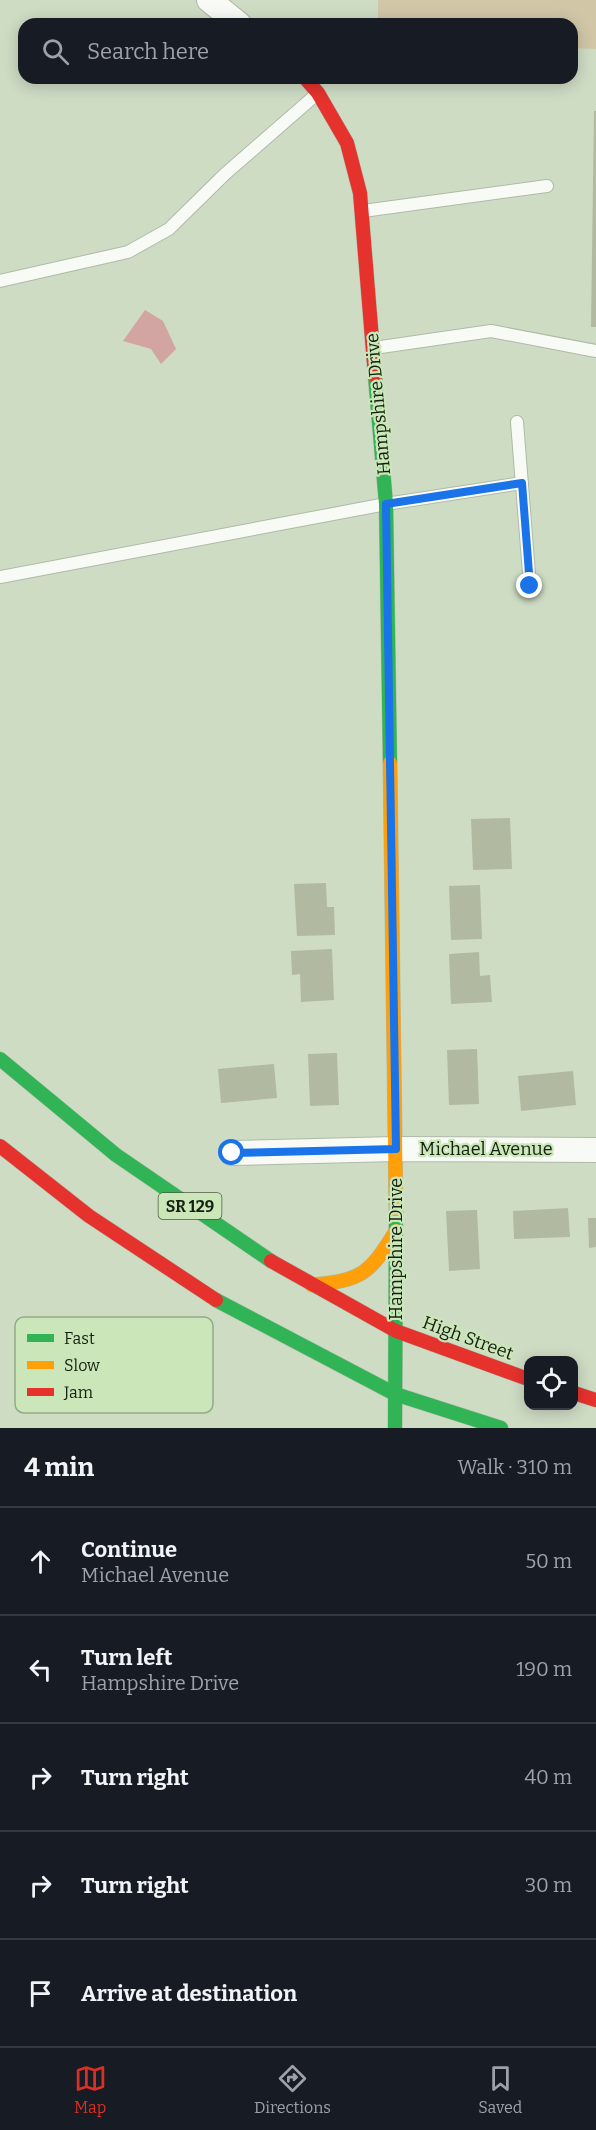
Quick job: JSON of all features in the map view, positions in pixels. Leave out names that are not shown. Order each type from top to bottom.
[{"type":"main road","name":"Hampshire Drive","points":[[310,84],[318,93],[346,143],[360,193],[386,504],[396,1149],[395,1428]]},
{"type":"main road","name":"SR 129","points":[[0,1059],[116,1155],[273,1263],[396,1331]]},
{"type":"main road","points":[[0,1146],[89,1216],[187,1282],[228,1306],[395,1394],[501,1428]]},
{"type":"main road","points":[[312,1285],[342,1282],[363,1276],[376,1263],[396,1231]]},
{"type":"main road","name":"High Street","points":[[396,1331],[524,1378]]},
{"type":"main road","points":[[578,1395],[596,1400]]},
{"type":"street","points":[[216,2],[233,18]]},
{"type":"street","name":"Michael Avenue","points":[[232,1153],[396,1149],[596,1150]]},
{"type":"lane","points":[[0,281],[128,252],[169,228],[225,174],[318,93]]},
{"type":"lane","points":[[362,212],[547,186]]},
{"type":"lane","points":[[373,348],[491,331],[596,351]]},
{"type":"lane","points":[[517,422],[530,586]]},
{"type":"lane","points":[[0,577],[386,504],[522,483]]},
{"type":"shaded area","points":[[378,0],[596,0],[596,49],[578,48],[578,18],[378,18]]},
{"type":"shaded area","points":[[145,310],[163,321],[176,349],[161,364],[151,349],[123,341]]},
{"type":"building","points":[[594,111],[596,111],[596,327],[591,327]]},
{"type":"building","points":[[510,818],[512,869],[473,870],[471,819]]},
{"type":"building","points":[[326,883],[327,907],[334,907],[335,935],[297,936],[294,884]]},
{"type":"building","points":[[480,885],[482,939],[451,940],[449,886]]},
{"type":"building","points":[[332,949],[334,1000],[301,1002],[300,974],[292,975],[291,951]]},
{"type":"building","points":[[479,952],[480,976],[490,975],[492,1002],[451,1004],[449,954]]},
{"type":"building","points":[[477,1049],[479,1104],[449,1105],[447,1050]]},
{"type":"building","points":[[337,1053],[339,1105],[310,1106],[308,1054]]},
{"type":"building","points":[[274,1064],[277,1098],[221,1103],[218,1069]]},
{"type":"building","points":[[573,1071],[576,1105],[521,1111],[518,1076]]},
{"type":"building","points":[[568,1208],[570,1237],[514,1239],[513,1211]]},
{"type":"building","points":[[477,1210],[480,1269],[449,1271],[446,1211]]},
{"type":"building","points":[[588,1218],[596,1218],[596,1247],[589,1248]]},
{"type":"traffic: fast","points":[[375,376],[386,504],[390,763]]},
{"type":"traffic: fast","points":[[0,1059],[116,1155],[271,1261]]},
{"type":"traffic: fast","points":[[395,1428],[396,1212]]},
{"type":"traffic: fast","points":[[216,1300],[395,1394],[501,1428]]},
{"type":"traffic: slow","points":[[390,763],[396,1212]]},
{"type":"traffic: slow","points":[[312,1285],[343,1280],[363,1272],[379,1257],[396,1231]]},
{"type":"traffic: jam","points":[[310,84],[318,93],[347,143],[360,193],[375,376]]},
{"type":"traffic: jam","points":[[0,1146],[89,1216],[216,1300]]},
{"type":"traffic: jam","points":[[271,1261],[396,1331],[524,1378]]},
{"type":"traffic: jam","points":[[578,1394],[596,1400]]},
{"type":"route","points":[[232,1153],[396,1149],[386,504],[522,483],[530,586]]}]
